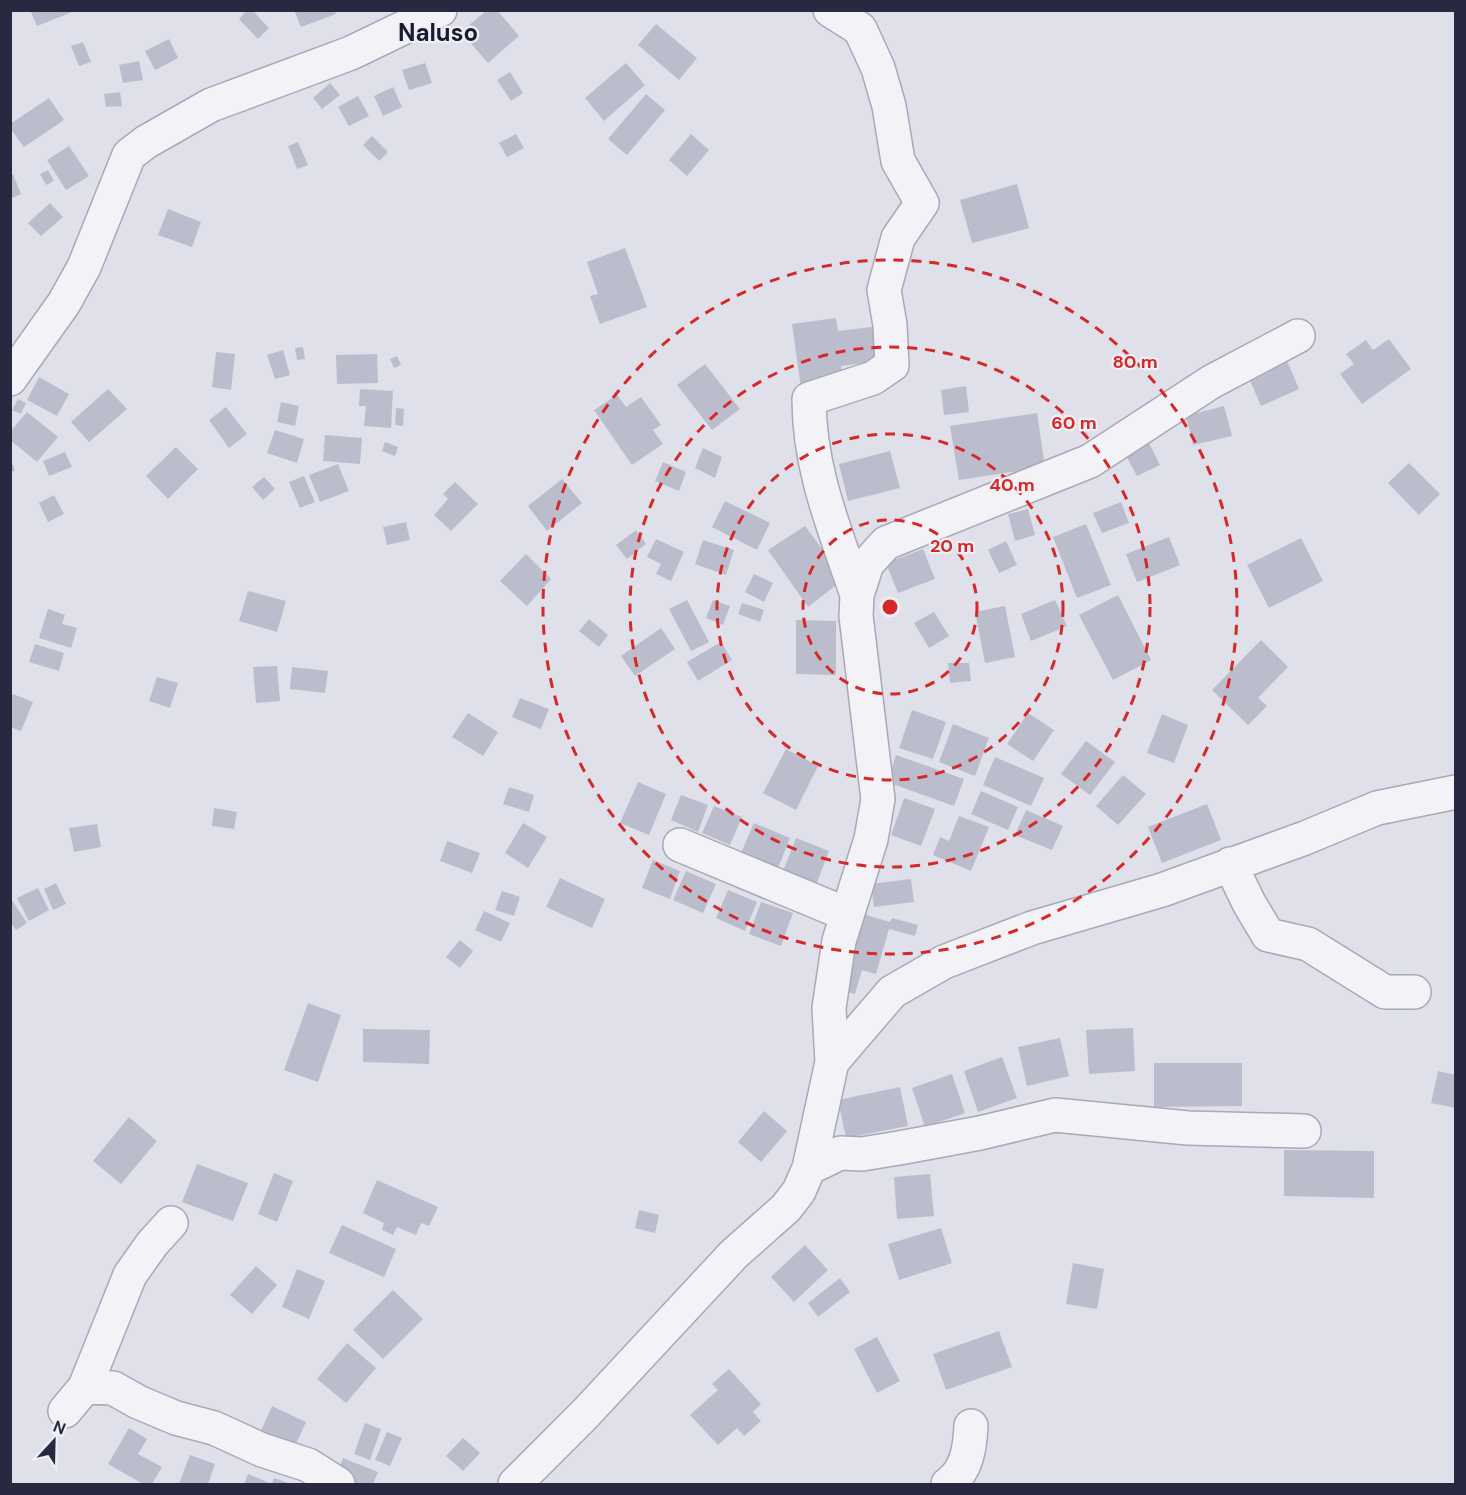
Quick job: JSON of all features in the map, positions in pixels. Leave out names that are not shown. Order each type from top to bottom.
[{"type":"street","points":[[10,379],[63,303],[84,267],[129,155],[146,142],[211,105],[351,53],[440,10]]},
{"type":"street","points":[[830,10],[860,29],[878,68],[889,106],[898,161],[922,203],[898,238],[885,290],[892,365],[873,378],[809,399],[809,427],[822,494],[857,595]]},
{"type":"street","points":[[515,1485],[586,1413],[734,1254],[786,1208],[800,1191],[809,1168],[832,1062],[828,1008],[839,941],[871,839],[878,799],[856,616],[857,595],[867,564],[886,543],[1090,461],[1212,381],[1298,336]]},
{"type":"street","points":[[832,1062],[892,992],[944,962],[1032,928],[1162,890],[1305,838],[1377,808],[1455,792]]},
{"type":"street","points":[[680,846],[846,914]]},
{"type":"street","points":[[1230,864],[1248,903],[1268,935],[1308,944],[1385,992],[1414,993]]},
{"type":"street","points":[[809,1168],[840,1153],[862,1154],[899,1148],[980,1133],[1055,1115],[1188,1128],[1304,1131]]},
{"type":"street","points":[[171,1223],[152,1244],[130,1275],[75,1399],[113,1388],[138,1402],[176,1418],[214,1428],[262,1450],[308,1465],[338,1485]]},
{"type":"street","points":[[948,1485],[956,1479],[970,1450],[971,1426]]},
{"type":"building","points":[[30,10],[75,10],[75,11],[37,26]]},
{"type":"building","points":[[247,10],[252,10],[269,28],[258,39],[239,19]]},
{"type":"building","points":[[294,10],[334,10],[336,14],[301,27]]},
{"type":"building","points":[[487,10],[497,10],[519,36],[488,63],[461,32]]},
{"type":"building","points":[[656,24],[697,58],[679,80],[638,45]]},
{"type":"building","points":[[169,39],[178,58],[155,70],[145,51]]},
{"type":"building","points":[[83,42],[91,62],[79,66],[71,46]]},
{"type":"building","points":[[139,61],[143,80],[123,83],[119,65]]},
{"type":"building","points":[[425,63],[432,83],[409,90],[402,70]]},
{"type":"building","points":[[626,63],[645,85],[604,121],[585,98]]},
{"type":"building","points":[[510,72],[523,93],[511,101],[497,80]]},
{"type":"building","points":[[330,83],[340,95],[322,109],[313,98]]},
{"type":"building","points":[[393,87],[402,107],[383,116],[374,96]]},
{"type":"building","points":[[120,92],[122,106],[106,107],[104,94]]},
{"type":"building","points":[[646,94],[665,110],[627,155],[608,139]]},
{"type":"building","points":[[358,96],[369,116],[349,126],[338,107]]},
{"type":"building","points":[[49,98],[64,120],[24,147],[10,128],[10,124]]},
{"type":"building","points":[[516,134],[524,148],[507,157],[499,143]]},
{"type":"building","points":[[691,134],[709,150],[687,176],[669,160]]},
{"type":"building","points":[[372,136],[388,152],[379,161],[363,145]]},
{"type":"building","points":[[298,142],[308,165],[297,169],[288,146]]},
{"type":"building","points":[[69,146],[89,176],[66,190],[47,160]]},
{"type":"building","points":[[48,170],[54,181],[46,185],[40,174]]},
{"type":"building","points":[[13,174],[21,194],[10,199],[10,175]]},
{"type":"building","points":[[1017,184],[1029,228],[972,243],[960,200]]},
{"type":"building","points":[[50,203],[63,217],[41,236],[28,223]]},
{"type":"building","points":[[168,209],[201,222],[192,247],[158,235]]},
{"type":"building","points":[[625,248],[647,307],[600,324],[590,296],[598,294],[587,262]]},
{"type":"building","points":[[836,318],[838,331],[880,326],[885,360],[841,366],[843,382],[801,388],[792,324]]},
{"type":"building","points":[[1389,339],[1411,369],[1362,404],[1340,374],[1354,364],[1346,354],[1366,340],[1373,350]]},
{"type":"building","points":[[303,347],[305,359],[297,360],[295,348]]},
{"type":"building","points":[[283,350],[290,375],[275,379],[267,355]]},
{"type":"building","points":[[216,352],[235,354],[231,390],[212,387]]},
{"type":"building","points":[[377,354],[378,383],[337,384],[336,355]]},
{"type":"building","points":[[397,356],[401,365],[394,368],[390,359]]},
{"type":"building","points":[[1287,361],[1299,389],[1261,406],[1249,378]]},
{"type":"building","points":[[705,364],[740,409],[712,430],[677,385]]},
{"type":"building","points":[[39,377],[69,394],[57,416],[27,400]]},
{"type":"building","points":[[966,386],[969,412],[944,415],[941,390]]},
{"type":"building","points":[[108,389],[127,409],[89,442],[71,422]]},
{"type":"building","points":[[360,389],[393,391],[391,428],[364,426],[366,406],[359,406]]},
{"type":"building","points":[[617,395],[626,407],[641,397],[661,425],[653,430],[663,444],[632,465],[594,410]]},
{"type":"building","points":[[18,399],[26,403],[21,414],[12,410]]},
{"type":"building","points":[[281,402],[299,406],[295,426],[277,422]]},
{"type":"building","points":[[1224,406],[1232,436],[1193,445],[1186,416]]},
{"type":"building","points":[[226,407],[247,434],[229,448],[209,420]]},
{"type":"building","points":[[396,408],[404,409],[403,426],[395,425]]},
{"type":"building","points":[[27,412],[58,437],[37,462],[10,440],[10,432]]},
{"type":"building","points":[[1037,413],[1045,467],[959,480],[950,426]]},
{"type":"building","points":[[275,430],[304,439],[297,463],[267,453]]},
{"type":"building","points":[[325,435],[362,438],[360,464],[323,461]]},
{"type":"building","points":[[1148,441],[1160,465],[1137,476],[1125,454]]},
{"type":"building","points":[[385,442],[398,447],[395,456],[382,451]]},
{"type":"building","points":[[176,447],[198,469],[168,499],[146,476]]},
{"type":"building","points":[[703,448],[722,457],[715,478],[695,468]]},
{"type":"building","points":[[890,451],[900,488],[848,501],[839,464]]},
{"type":"building","points":[[65,452],[72,467],[49,476],[43,461]]},
{"type":"building","points":[[10,456],[15,471],[10,472]]},
{"type":"building","points":[[663,462],[686,472],[679,491],[655,481]]},
{"type":"building","points":[[1409,463],[1440,494],[1419,515],[1388,483]]},
{"type":"building","points":[[338,464],[349,491],[320,502],[309,475]]},
{"type":"building","points":[[304,476],[315,502],[300,508],[289,482]]},
{"type":"building","points":[[264,477],[275,489],[263,500],[252,487]]},
{"type":"building","points":[[562,479],[582,503],[547,531],[528,506]]},
{"type":"building","points":[[455,482],[478,504],[451,531],[434,515],[448,499],[443,494]]},
{"type":"building","points":[[54,495],[64,514],[48,522],[39,503]]},
{"type":"building","points":[[725,501],[770,523],[757,550],[712,527]]},
{"type":"building","points":[[1121,502],[1129,523],[1102,533],[1093,513]]},
{"type":"building","points":[[1028,509],[1035,535],[1015,541],[1008,514]]},
{"type":"building","points":[[406,522],[410,540],[387,545],[383,527]]},
{"type":"building","points":[[1086,524],[1111,585],[1077,598],[1053,537]]},
{"type":"building","points":[[805,526],[844,579],[808,607],[768,550]]},
{"type":"building","points":[[636,530],[646,544],[627,559],[616,545]]},
{"type":"building","points":[[1169,537],[1180,565],[1137,582],[1126,554]]},
{"type":"building","points":[[1301,538],[1323,581],[1269,608],[1247,565]]},
{"type":"building","points":[[656,539],[684,552],[671,581],[656,574],[661,564],[647,557]]},
{"type":"building","points":[[703,540],[734,550],[726,575],[695,564]]},
{"type":"building","points":[[1006,541],[1017,565],[999,573],[988,550]]},
{"type":"building","points":[[923,549],[935,579],[898,593],[886,563]]},
{"type":"building","points":[[526,554],[551,579],[527,606],[500,581]]},
{"type":"building","points":[[754,574],[773,583],[764,602],[745,592]]},
{"type":"building","points":[[248,591],[286,601],[277,632],[239,621]]},
{"type":"building","points":[[1118,595],[1151,660],[1113,680],[1079,615]]},
{"type":"building","points":[[687,600],[709,642],[691,651],[669,609]]},
{"type":"building","points":[[713,600],[730,606],[723,625],[706,618]]},
{"type":"building","points":[[1055,600],[1067,626],[1031,641],[1021,614]]},
{"type":"building","points":[[742,603],[764,610],[760,622],[738,614]]},
{"type":"building","points":[[1005,606],[1015,657],[985,663],[975,612]]},
{"type":"building","points":[[48,609],[65,615],[62,624],[77,628],[71,648],[39,638]]},
{"type":"building","points":[[934,612],[949,636],[929,648],[914,623]]},
{"type":"building","points":[[589,619],[608,635],[599,647],[579,631]]},
{"type":"building","points":[[796,620],[836,621],[836,675],[796,674]]},
{"type":"building","points":[[661,628],[675,649],[635,676],[621,656]]},
{"type":"building","points":[[1261,640],[1288,667],[1258,698],[1267,706],[1248,725],[1212,690]]},
{"type":"building","points":[[721,642],[732,660],[698,681],[687,662]]},
{"type":"building","points":[[35,644],[64,653],[59,671],[29,662]]},
{"type":"building","points":[[948,663],[969,663],[971,681],[950,683]]},
{"type":"building","points":[[277,666],[280,701],[256,703],[253,667]]},
{"type":"building","points":[[292,667],[328,671],[325,693],[290,689]]},
{"type":"building","points":[[157,677],[178,683],[170,708],[149,701]]},
{"type":"building","points":[[13,694],[33,702],[21,731],[10,727],[10,699]]},
{"type":"building","points":[[520,698],[549,709],[541,729],[512,717]]},
{"type":"building","points":[[912,710],[946,722],[933,759],[899,748]]},
{"type":"building","points":[[468,713],[498,732],[483,756],[452,737]]},
{"type":"building","points":[[1028,713],[1054,730],[1033,761],[1007,744]]},
{"type":"building","points":[[1162,714],[1188,725],[1174,763],[1147,753]]},
{"type":"building","points":[[953,724],[989,738],[975,776],[939,762]]},
{"type":"building","points":[[1086,741],[1115,762],[1090,795],[1061,774]]},
{"type":"building","points":[[786,749],[818,766],[796,810],[763,793]]},
{"type":"building","points":[[896,755],[964,779],[954,806],[887,782]]},
{"type":"building","points":[[995,757],[1044,778],[1031,806],[983,785]]},
{"type":"building","points":[[1123,775],[1146,794],[1118,825],[1096,806]]},
{"type":"building","points":[[638,782],[666,794],[649,835],[620,823]]},
{"type":"building","points":[[509,787],[534,795],[529,812],[503,804]]},
{"type":"building","points":[[981,791],[1018,807],[1008,830],[971,814]]},
{"type":"building","points":[[681,795],[708,805],[698,832],[671,820]]},
{"type":"building","points":[[904,798],[935,809],[921,846],[891,835]]},
{"type":"building","points":[[1207,804],[1221,840],[1162,863],[1148,827]]},
{"type":"building","points":[[714,806],[742,817],[730,845],[702,833]]},
{"type":"building","points":[[214,808],[237,812],[234,829],[212,826]]},
{"type":"building","points":[[1026,810],[1063,826],[1052,850],[1015,835]]},
{"type":"building","points":[[959,816],[989,827],[971,871],[933,855],[940,837],[949,841]]},
{"type":"building","points":[[523,823],[547,837],[528,868],[505,853]]},
{"type":"building","points":[[754,823],[790,838],[778,868],[741,853]]},
{"type":"building","points":[[97,824],[101,847],[74,852],[69,828]]},
{"type":"building","points":[[796,838],[829,851],[816,885],[783,871]]},
{"type":"building","points":[[447,841],[480,853],[472,873],[440,861]]},
{"type":"building","points":[[653,860],[680,871],[670,899],[642,888]]},
{"type":"building","points":[[686,871],[716,884],[703,913],[673,900]]},
{"type":"building","points":[[560,878],[605,899],[592,928],[546,907]]},
{"type":"building","points":[[911,879],[914,902],[874,907],[871,884]]},
{"type":"building","points":[[56,883],[66,904],[53,910],[44,889]]},
{"type":"building","points":[[38,888],[49,910],[29,921],[17,898]]},
{"type":"building","points":[[728,890],[757,902],[745,931],[716,918]]},
{"type":"building","points":[[502,891],[520,897],[514,916],[495,910]]},
{"type":"building","points":[[10,897],[27,923],[16,930],[10,922]]},
{"type":"building","points":[[761,902],[793,913],[781,946],[749,934]]},
{"type":"building","points":[[484,911],[510,923],[501,942],[475,930]]},
{"type":"building","points":[[856,912],[890,922],[892,918],[918,925],[915,936],[889,929],[876,974],[862,970],[855,994],[837,989]]},
{"type":"building","points":[[460,940],[473,951],[460,968],[446,957]]},
{"type":"building","points":[[308,1003],[341,1015],[318,1082],[284,1070]]},
{"type":"building","points":[[1133,1028],[1135,1071],[1089,1074],[1086,1030]]},
{"type":"building","points":[[363,1029],[430,1030],[429,1064],[363,1062]]},
{"type":"building","points":[[1060,1038],[1069,1076],[1027,1086],[1018,1047]]},
{"type":"building","points":[[1002,1057],[1017,1098],[978,1112],[964,1071]]},
{"type":"building","points":[[1154,1063],[1242,1063],[1242,1106],[1154,1107]]},
{"type":"building","points":[[1438,1071],[1456,1075],[1456,1108],[1431,1103]]},
{"type":"building","points":[[952,1074],[965,1113],[925,1127],[912,1088]]},
{"type":"building","points":[[900,1087],[908,1126],[846,1138],[838,1100]]},
{"type":"building","points":[[764,1111],[787,1131],[761,1162],[738,1142]]},
{"type":"building","points":[[129,1117],[157,1141],[121,1184],[93,1161]]},
{"type":"building","points":[[1284,1150],[1374,1151],[1374,1198],[1284,1196]]},
{"type":"building","points":[[197,1164],[248,1183],[233,1221],[182,1202]]},
{"type":"building","points":[[274,1173],[293,1181],[277,1222],[258,1214]]},
{"type":"building","points":[[930,1174],[934,1216],[897,1219],[894,1177]]},
{"type":"building","points":[[377,1180],[438,1207],[429,1226],[421,1223],[416,1235],[397,1227],[393,1235],[382,1230],[384,1223],[363,1213]]},
{"type":"building","points":[[639,1210],[659,1215],[655,1233],[635,1228]]},
{"type":"building","points":[[342,1225],[396,1249],[384,1277],[329,1253]]},
{"type":"building","points":[[941,1228],[952,1263],[899,1280],[888,1244]]},
{"type":"building","points":[[805,1245],[828,1270],[794,1302],[771,1277]]},
{"type":"building","points":[[1073,1263],[1104,1269],[1097,1309],[1066,1304]]},
{"type":"building","points":[[256,1266],[277,1285],[252,1314],[230,1295]]},
{"type":"building","points":[[297,1269],[325,1281],[309,1319],[282,1307]]},
{"type":"building","points":[[840,1278],[850,1292],[818,1317],[808,1303]]},
{"type":"building","points":[[393,1290],[423,1319],[383,1359],[353,1330]]},
{"type":"building","points":[[999,1331],[1012,1367],[946,1390],[933,1354]]},
{"type":"building","points":[[877,1337],[900,1381],[877,1393],[854,1349]]},
{"type":"building","points":[[347,1343],[376,1368],[346,1403],[317,1379]]},
{"type":"building","points":[[729,1369],[761,1404],[753,1412],[761,1421],[744,1436],[737,1428],[718,1445],[690,1415],[718,1390],[712,1384]]},
{"type":"building","points":[[272,1406],[306,1422],[294,1448],[260,1433]]},
{"type":"building","points":[[365,1423],[381,1429],[370,1460],[354,1454]]},
{"type":"building","points":[[129,1428],[147,1439],[138,1454],[162,1467],[152,1484],[143,1484],[108,1464]]},
{"type":"building","points":[[387,1432],[402,1438],[390,1466],[375,1460]]},
{"type":"building","points":[[463,1438],[480,1453],[463,1471],[446,1456]]},
{"type":"building","points":[[190,1455],[215,1464],[208,1484],[179,1484]]},
{"type":"building","points":[[343,1458],[378,1472],[373,1484],[345,1484],[334,1480]]},
{"type":"building","points":[[248,1474],[272,1484],[244,1484]]},
{"type":"building","points":[[274,1478],[291,1484],[272,1484]]},
{"type":"district","name":"Naluso","points":[[438,33]]}]
